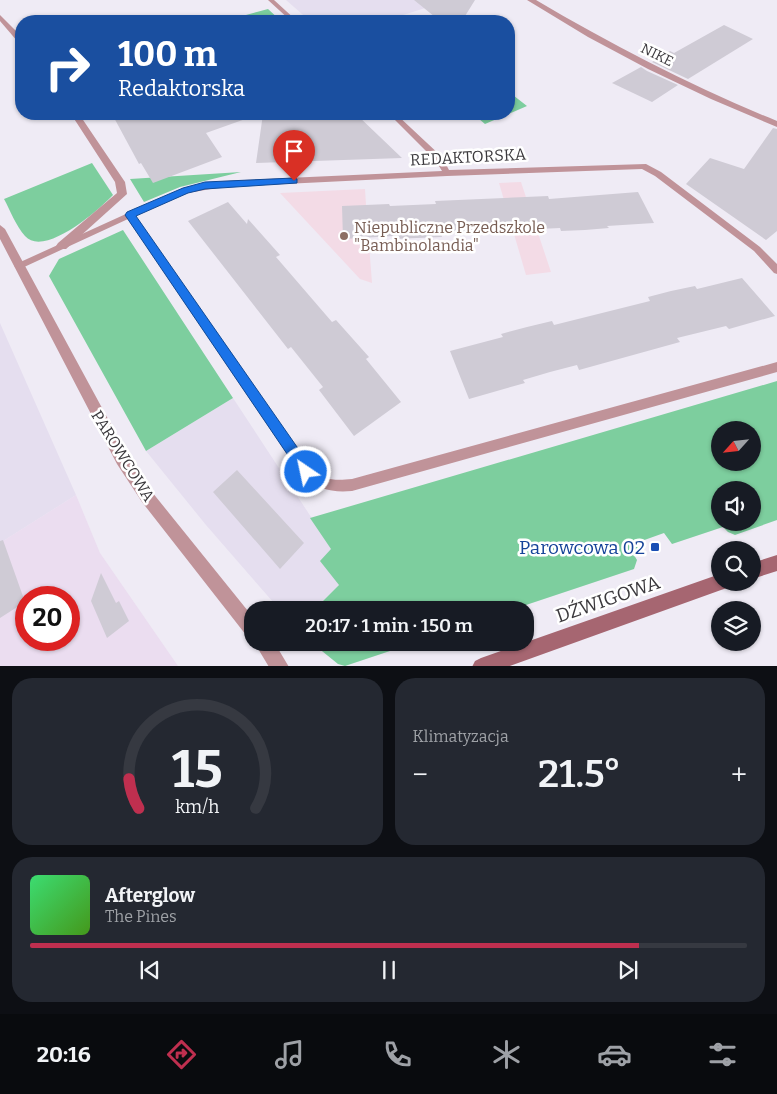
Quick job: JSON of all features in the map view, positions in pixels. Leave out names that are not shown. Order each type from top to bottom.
[{"type":"main road","points":[[761,569],[777,563]]},
{"type":"main road","name":"DŹWIGOWA","points":[[481,666],[711,586]]},
{"type":"street","name":"NIKE","points":[[531,0],[629,56],[713,97],[777,124]]},
{"type":"street","points":[[0,17],[15,33]]},
{"type":"street","points":[[62,246],[122,194],[120,182],[79,120]]},
{"type":"street","name":"PAROWCOWA","points":[[0,229],[122,459],[147,496],[244,619]]},
{"type":"street","points":[[269,651],[280,666]]},
{"type":"lane","points":[[271,0],[287,15]]},
{"type":"lane","points":[[398,120],[440,159],[447,172]]},
{"type":"lane","name":"REDAKTORSKA","points":[[130,215],[186,190],[205,186],[447,172],[643,166],[658,174],[750,244],[777,270]]},
{"type":"lane","points":[[19,266],[130,215],[306,472],[319,483],[332,487],[352,485],[777,367]]},
{"type":"shaded area","points":[[286,0],[432,0],[438,4],[403,15],[303,15]]},
{"type":"shaded area","points":[[521,182],[551,272],[526,275],[499,183]]},
{"type":"shaded area","name":"Niepubliczne Przedszkole \"Bambinolandia\"","points":[[365,189],[372,283],[360,279],[280,193]]},
{"type":"shaded area","points":[[0,323],[76,495],[0,543]]},
{"type":"shaded area","points":[[233,398],[332,549],[339,585],[323,601],[272,601],[206,525],[146,451]]},
{"type":"shaded area","points":[[76,495],[100,553],[178,666],[0,666],[0,543]]},
{"type":"green space","points":[[268,9],[274,15],[246,15]]},
{"type":"green space","points":[[515,97],[527,106],[515,111]]},
{"type":"green space","points":[[480,120],[494,120],[485,124]]},
{"type":"green space","points":[[92,163],[113,195],[96,211],[58,237],[45,241],[34,241],[25,236],[4,199]]},
{"type":"green space","points":[[241,172],[180,187],[144,202],[130,179]]},
{"type":"green space","points":[[123,230],[233,398],[146,451],[49,276],[59,259]]},
{"type":"green space","points":[[777,381],[777,520],[761,526],[761,481],[711,481],[711,531],[672,544],[664,533],[636,543],[640,553],[634,555],[637,560],[634,569],[534,602],[323,601],[339,585],[320,561],[331,549],[310,518]]},
{"type":"green space","points":[[727,531],[746,531],[735,535]]},
{"type":"green space","points":[[322,651],[390,651],[345,666],[338,664]]},
{"type":"building","points":[[414,0],[475,0],[466,15],[433,15]]},
{"type":"building","points":[[724,25],[753,39],[688,79],[652,62],[670,51],[674,53]]},
{"type":"building","points":[[641,67],[678,85],[652,102],[612,83]]},
{"type":"building","points":[[115,120],[243,120],[206,133],[222,157],[153,183],[141,163],[139,164]]},
{"type":"building","points":[[262,120],[362,120],[402,158],[256,163]]},
{"type":"building","points":[[773,128],[777,129],[777,231],[766,240],[686,184],[710,158],[744,169]]},
{"type":"building","points":[[638,192],[654,223],[607,226],[609,228],[585,230],[561,231],[560,228],[441,234],[442,237],[394,239],[393,236],[343,239],[342,206],[436,204],[435,201],[548,196],[549,199]]},
{"type":"building","points":[[228,202],[247,224],[248,219],[280,255],[276,257],[332,322],[336,320],[369,357],[366,359],[401,402],[354,436],[319,390],[323,387],[291,347],[288,349],[188,221]]},
{"type":"building","points":[[742,278],[775,316],[729,329],[726,326],[677,338],[680,342],[579,370],[577,365],[550,372],[523,380],[525,383],[469,399],[450,351],[503,337],[501,334],[527,327],[552,321],[554,325],[650,301],[648,297],[671,291],[695,286],[697,289]]},
{"type":"building","points":[[237,470],[304,543],[280,569],[213,492]]},
{"type":"building","points":[[3,540],[19,586],[15,586],[15,608],[0,618],[0,541]]},
{"type":"building","points":[[101,573],[116,603],[119,601],[129,621],[107,638],[91,601]]},
{"type":"place","name":"Niepubliczne Przedszkole \"Bambinolandia\"","points":[[344,236]]},
{"type":"place","name":"Parowcowa 02","points":[[655,547]]},
{"type":"route","points":[[294,181],[205,186],[186,190],[130,215],[306,472]]}]
